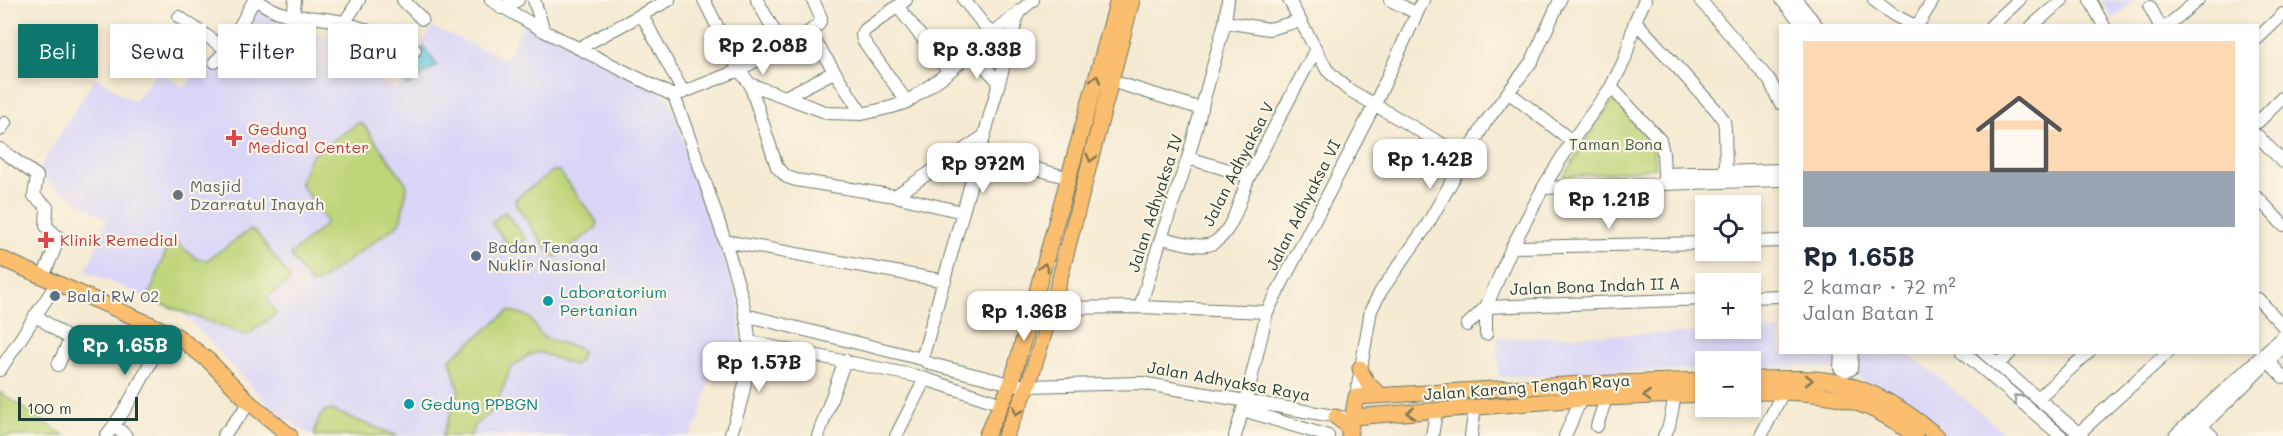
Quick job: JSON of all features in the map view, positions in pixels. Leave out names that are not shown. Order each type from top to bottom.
[{"type":"main road","points":[[986,436],[1011,384],[1118,0]]},
{"type":"main road","points":[[1005,436],[1028,386],[1052,308],[1132,0]]},
{"type":"main road","points":[[0,258],[167,330],[209,361],[250,403],[290,436]]},
{"type":"main road","points":[[1360,368],[1364,379],[1381,395]]},
{"type":"main road","points":[[1761,379],[1818,380],[1845,384],[1870,392],[1892,403],[1937,436]]},
{"type":"main road","name":"Jalan Karang Tengah Raya","points":[[1356,397],[1582,384],[1695,380]]},
{"type":"main road","points":[[1761,392],[1842,397],[1869,407],[1915,436]]},
{"type":"main road","name":"Jalan Karang Tengah Raya","points":[[1351,430],[1374,416],[1581,399],[1695,394]]},
{"type":"main road","points":[[1351,430],[1356,397]]},
{"type":"main road","points":[[1336,417],[1351,430]]},
{"type":"street","points":[[242,24],[256,0],[270,9],[293,17],[316,18],[350,24]]},
{"type":"street","points":[[293,17],[295,0]]},
{"type":"street","points":[[345,22],[359,0]]},
{"type":"street","points":[[403,0],[422,19]]},
{"type":"street","points":[[496,4],[518,0]]},
{"type":"street","points":[[534,0],[544,31]]},
{"type":"street","points":[[579,48],[669,0]]},
{"type":"street","points":[[704,0],[739,70],[750,84],[777,167],[781,173],[796,180],[895,196],[962,212]]},
{"type":"street","points":[[757,0],[782,45]]},
{"type":"street","points":[[496,4],[544,31],[678,94],[739,70],[809,32],[819,24],[821,18],[813,0]]},
{"type":"street","points":[[964,0],[992,35]]},
{"type":"street","points":[[750,84],[828,112],[862,114],[907,102],[949,72],[1033,0]]},
{"type":"street","name":"Jalan Adhyaksa IV","points":[[1140,307],[1188,159],[1225,22],[1228,0]]},
{"type":"street","points":[[1289,0],[1327,70],[1335,79],[1346,88],[1466,158]]},
{"type":"street","points":[[1390,0],[1416,13]]},
{"type":"street","name":"Jalan Adhyaksa VI","points":[[1235,436],[1267,312],[1375,104],[1423,0]]},
{"type":"street","points":[[1356,397],[1371,310],[1381,291],[1425,227],[1485,123],[1532,62],[1560,0]]},
{"type":"street","points":[[1478,326],[1512,247],[1544,188],[1572,141],[1611,87],[1625,59],[1635,21],[1645,0]]},
{"type":"street","points":[[1700,0],[1770,81],[1779,102]]},
{"type":"street","points":[[1782,0],[1802,24]]},
{"type":"street","points":[[1796,0],[1816,24]]},
{"type":"street","points":[[1874,0],[1892,14],[1912,24]]},
{"type":"street","points":[[1917,24],[1933,0]]},
{"type":"street","points":[[1993,24],[2019,0]]},
{"type":"street","points":[[2034,24],[2062,0]]},
{"type":"street","points":[[2090,0],[2103,24]]},
{"type":"street","points":[[2169,24],[2198,0]]},
{"type":"street","points":[[907,102],[863,40],[862,35],[865,30],[902,4],[949,72]]},
{"type":"street","points":[[2150,7],[2159,24]]},
{"type":"street","points":[[922,359],[1019,11]]},
{"type":"street","points":[[2259,37],[2283,14]]},
{"type":"street","points":[[642,15],[678,94],[737,279],[745,315],[749,342],[744,396],[730,436]]},
{"type":"street","points":[[179,18],[218,44]]},
{"type":"street","points":[[1225,22],[1269,29],[1299,21]]},
{"type":"street","points":[[1635,21],[1724,121],[1726,172]]},
{"type":"street","points":[[809,32],[862,114]]},
{"type":"street","name":"Jalan Adhyaksa V","points":[[1161,238],[1203,245],[1213,244],[1221,237],[1233,219],[1249,176],[1316,49]]},
{"type":"street","points":[[972,53],[999,82]]},
{"type":"street","points":[[215,62],[218,59]]},
{"type":"street","points":[[788,96],[834,72]]},
{"type":"street","points":[[1111,81],[1202,109]]},
{"type":"street","points":[[1611,87],[1660,140],[1664,153],[1664,179]]},
{"type":"street","points":[[1508,92],[1572,141]]},
{"type":"street","points":[[2259,121],[2283,97]]},
{"type":"street","points":[[895,196],[984,136]]},
{"type":"street","points":[[2259,137],[2283,162]]},
{"type":"street","points":[[0,149],[37,176],[34,196],[47,207],[46,226],[59,238],[50,280],[35,315],[0,370]]},
{"type":"street","points":[[980,153],[1069,178]]},
{"type":"street","points":[[1188,159],[1249,176]]},
{"type":"street","points":[[1544,188],[1726,172],[1779,170]]},
{"type":"street","points":[[1664,179],[1779,180]]},
{"type":"street","points":[[2259,199],[2283,225]]},
{"type":"street","points":[[725,241],[945,280]]},
{"type":"street","points":[[1761,242],[1779,241]]},
{"type":"street","points":[[1512,247],[1695,243]]},
{"type":"street","points":[[1761,297],[1779,296]]},
{"type":"street","name":"Jalan Bona Indah II A","points":[[1486,307],[1695,298]]},
{"type":"street","points":[[2259,300],[2283,326]]},
{"type":"street","points":[[1052,308],[1140,307],[1267,312]]},
{"type":"street","points":[[35,315],[68,338],[69,342],[58,364]]},
{"type":"street","name":"Jalan Adhyaksa Raya","points":[[745,315],[922,359],[931,364],[1011,384],[1028,386],[1141,383],[1244,405],[1336,417]]},
{"type":"street","points":[[105,436],[114,425],[167,330]]},
{"type":"street","points":[[2175,436],[2283,336]]},
{"type":"street","points":[[749,342],[845,360],[925,379],[1002,404]]},
{"type":"street","points":[[2192,436],[2283,347]]},
{"type":"street","points":[[1840,354],[1840,368],[1845,371],[1851,369],[1852,354]]},
{"type":"street","points":[[1966,354],[2061,436]]},
{"type":"street","points":[[1986,354],[2080,435],[2166,354]]},
{"type":"street","points":[[1998,364],[2009,354]]},
{"type":"street","points":[[2038,399],[2087,354]]},
{"type":"street","points":[[818,436],[845,360]]},
{"type":"street","points":[[2269,362],[2283,377]]},
{"type":"street","points":[[896,436],[925,379]]},
{"type":"street","points":[[1761,436],[1783,392]]},
{"type":"street","points":[[1664,436],[1669,426],[1676,395]]},
{"type":"street","points":[[1597,426],[1606,398]]},
{"type":"street","points":[[1565,436],[1581,399]]},
{"type":"street","points":[[223,436],[250,403]]},
{"type":"street","points":[[1244,405],[1328,436]]},
{"type":"street","points":[[1471,436],[1475,408]]},
{"type":"street","points":[[1432,436],[1436,412]]},
{"type":"street","points":[[114,425],[126,436]]},
{"type":"street","points":[[2202,427],[2212,436]]},
{"type":"shaded area","points":[[2100,0],[2137,0],[2114,19]]},
{"type":"shaded area","points":[[254,7],[292,24],[244,24]]},
{"type":"shaded area","points":[[525,22],[649,82],[670,101],[739,302],[740,359],[716,360],[698,422],[690,436],[312,436],[273,410],[184,314],[86,271],[107,220],[36,174],[94,78],[134,102],[153,78],[170,78],[185,88],[191,78],[206,78],[206,63],[218,53],[218,78],[316,78],[316,35],[328,40],[328,78],[382,78],[396,90],[403,78],[418,78],[418,52],[432,27],[506,59]]},
{"type":"shaded area","points":[[1779,330],[1779,354],[1908,354],[2008,436],[1947,436],[1909,406],[1850,373],[1810,366],[1761,368],[1761,351],[1695,351],[1695,369],[1499,377],[1497,338],[1695,332],[1695,339],[1761,339],[1761,331]]},
{"type":"green space","name":"Taman Bona","points":[[1613,99],[1652,144],[1656,168],[1563,177]]},
{"type":"green space","points":[[358,123],[363,124],[406,183],[407,189],[400,223],[317,283],[310,283],[291,254],[325,225],[326,221],[300,183],[310,157]]},
{"type":"green space","points":[[553,171],[561,174],[597,222],[597,227],[557,257],[547,249],[516,205],[515,199]]},
{"type":"green space","points":[[505,212],[526,239],[512,250],[491,223]]},
{"type":"green space","points":[[250,230],[256,232],[290,278],[267,298],[276,314],[250,333],[245,335],[148,299],[169,243],[175,241],[197,259],[207,260]]},
{"type":"green space","points":[[509,311],[529,317],[544,338],[578,348],[582,352],[579,361],[573,365],[539,352],[527,356],[511,368],[494,410],[475,425],[471,436],[442,436],[459,392],[450,359]]},
{"type":"green space","points":[[0,392],[65,436],[0,436]]},
{"type":"green space","points":[[326,410],[398,436],[315,436],[315,429],[321,415]]},
{"type":"water","points":[[424,47],[437,65],[408,86],[402,79],[418,78],[418,56]]},
{"type":"place","name":"Gedung Medical Center","points":[[234,138]]},
{"type":"place","name":"Masjid Dzarratul Inayah","points":[[178,195]]},
{"type":"place","name":"Klinik Remedial","points":[[46,240]]},
{"type":"place","name":"Badan Tenaga Nuklir Nasional","points":[[476,256]]},
{"type":"place","name":"Balai RW 02","points":[[55,296]]},
{"type":"place","name":"Laboratorium Pertanian","points":[[548,301]]},
{"type":"place","name":"Gedung PPBGN","points":[[409,404]]}]
